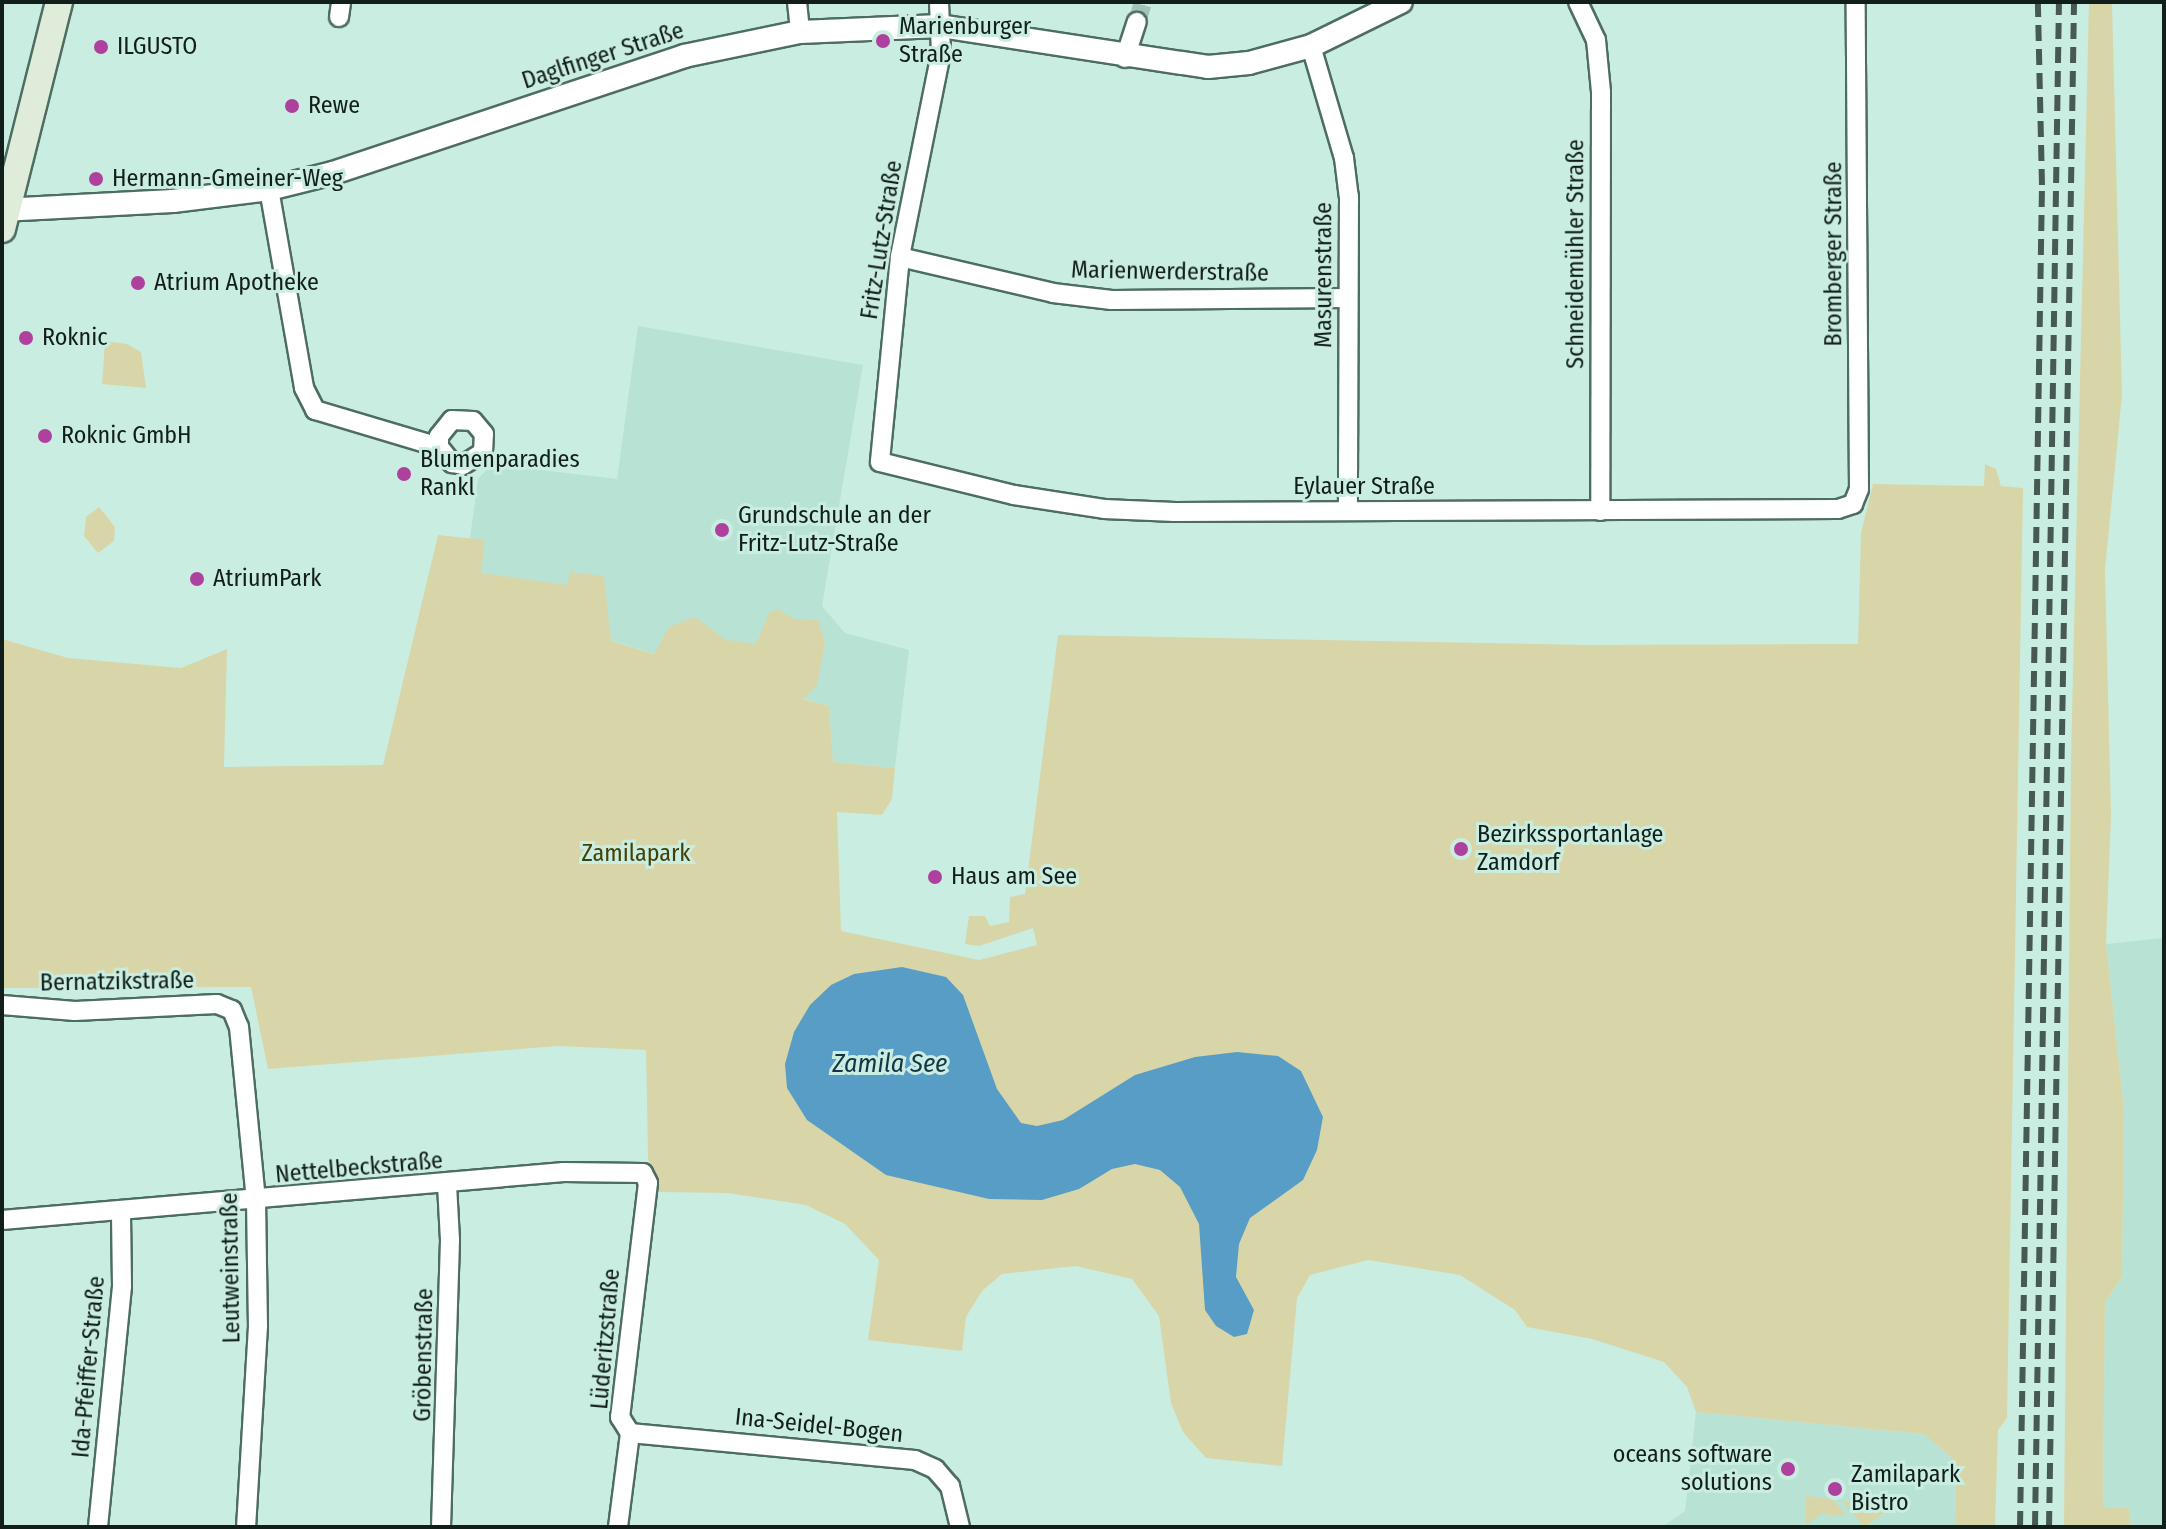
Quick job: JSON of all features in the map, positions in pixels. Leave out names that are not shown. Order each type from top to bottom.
[{"type":"main road","points":[[4,216],[59,2]]},
{"type":"street","points":[[797,2],[800,32]]},
{"type":"street","points":[[939,2],[940,26]]},
{"type":"street","name":"Daglfinger Straße","points":[[4,216],[159,203],[269,189],[333,173],[684,56],[800,32],[940,26],[1125,58],[1228,66],[1311,46],[1401,2]]},
{"type":"street","name":"Schneidemühler Straße","points":[[1578,2],[1596,40],[1601,92],[1600,511]]},
{"type":"street","name":"Bromberger Straße","points":[[1853,504],[1859,489],[1856,2]]},
{"type":"street","points":[[1125,58],[1137,22]]},
{"type":"street","name":"Fritz-Lutz-Straße","points":[[880,462],[900,257],[941,53],[940,26]]},
{"type":"street","name":"Masurenstraße","points":[[1311,46],[1344,158],[1348,298],[1348,510]]},
{"type":"street","points":[[269,189],[304,388],[315,410],[439,447]]},
{"type":"street","name":"Marienwerderstraße","points":[[900,257],[1053,293],[1112,300],[1348,298]]},
{"type":"street","name":"Eylauer Straße","points":[[880,462],[1014,495],[1104,509],[1600,511],[1838,509],[1853,504]]},
{"type":"street","name":"Bernatzikstraße","points":[[2,1005],[75,1011],[217,1004],[232,1010]]},
{"type":"street","name":"Leutweinstraße","points":[[232,1010],[239,1027],[256,1200],[258,1326],[246,1527]]},
{"type":"street","name":"Nettelbeckstraße","points":[[2,1220],[447,1185],[564,1172],[643,1173],[648,1183],[638,1248]]},
{"type":"street","name":"Gröbenstraße","points":[[441,1527],[450,1240],[447,1185]]},
{"type":"street","name":"Ida-Pfeiffer-Straße","points":[[98,1527],[122,1286],[121,1211]]},
{"type":"street","name":"Lüderitzstraße","points":[[618,1527],[630,1433],[620,1417],[638,1248]]},
{"type":"street","name":"Ina-Seidel-Bogen","points":[[630,1433],[915,1460],[935,1469],[950,1486],[960,1527]]},
{"type":"shaded area","name":"Grundschule an der Fritz-Lutz-Straße","points":[[638,326],[863,365],[822,606],[845,633],[909,650],[895,768],[833,762],[829,706],[612,641],[484,647],[470,538],[478,479],[492,464],[617,479]]},
{"type":"shaded area","points":[[2163,938],[2164,1527],[2131,1527],[2129,1508],[2103,1507],[2105,1302],[2122,1277],[2124,1109],[2106,944]]},
{"type":"shaded area","points":[[1696,1412],[1924,1434],[1956,1462],[1955,1527],[1662,1527],[1685,1511]]},
{"type":"green space","points":[[2089,2],[2112,2],[2122,395],[2105,570],[2111,815],[2106,944],[2124,1109],[2122,1277],[2105,1302],[2103,1507],[2129,1508],[2131,1527],[2064,1527],[2071,757]]},
{"type":"green space","points":[[105,341],[127,344],[141,352],[146,388],[102,384]]},
{"type":"green space","name":"Zamilapark","points":[[1985,464],[1996,469],[2001,486],[2023,488],[2007,1418],[1998,1430],[1995,1527],[1955,1527],[1956,1462],[1924,1434],[1696,1412],[1687,1387],[1664,1362],[1592,1339],[1527,1327],[1515,1310],[1460,1275],[1368,1260],[1310,1275],[1297,1298],[1282,1466],[1206,1458],[1183,1432],[1171,1403],[1159,1316],[1132,1279],[1076,1266],[1002,1274],[982,1291],[966,1317],[962,1351],[868,1340],[879,1260],[845,1224],[806,1205],[727,1193],[656,1192],[648,1158],[646,1050],[558,1046],[268,1069],[251,987],[2,988],[2,639],[68,658],[181,668],[227,649],[224,767],[383,765],[438,535],[485,540],[481,573],[567,585],[570,572],[604,576],[611,641],[654,654],[669,627],[695,617],[726,640],[756,644],[769,613],[778,609],[794,619],[818,620],[825,642],[817,685],[804,699],[829,706],[833,762],[895,768],[892,799],[882,815],[837,812],[841,931],[979,960],[1037,945],[1033,928],[979,946],[965,944],[969,916],[985,916],[990,926],[1009,922],[1010,897],[1025,894],[1058,635],[1587,645],[1858,644],[1861,533],[1873,484],[1984,486]]},
{"type":"green space","points":[[99,507],[115,527],[114,541],[98,553],[84,536],[86,517]]},
{"type":"green space","points":[[1806,1496],[1833,1499],[1846,1516],[1821,1514],[1806,1525]]},
{"type":"green space","points":[[1842,1501],[1890,1504],[1893,1507],[1864,1527]]},
{"type":"water","name":"Zamila See","points":[[902,967],[946,977],[963,995],[997,1089],[1021,1123],[1037,1126],[1063,1120],[1135,1075],[1195,1057],[1237,1052],[1278,1056],[1301,1071],[1323,1117],[1317,1150],[1303,1180],[1250,1218],[1239,1244],[1236,1277],[1254,1310],[1247,1334],[1234,1337],[1216,1326],[1205,1310],[1199,1224],[1180,1187],[1160,1170],[1135,1164],[1112,1169],[1079,1189],[1042,1200],[989,1199],[886,1175],[807,1120],[787,1088],[785,1064],[794,1032],[810,1005],[831,985],[854,974]]},
{"type":"tunnel","points":[[1137,22],[1143,2]]},
{"type":"railway","points":[[2020,1527],[2042,185],[2038,2]]},
{"type":"railway","points":[[2035,1527],[2059,2]]},
{"type":"railway","points":[[2049,1527],[2074,2]]},
{"type":"place","name":"Marienburger Straße","points":[[883,41]]},
{"type":"place","name":"ILGUSTO","points":[[101,47]]},
{"type":"place","name":"Rewe","points":[[292,106]]},
{"type":"place","name":"Hermann-Gmeiner-Weg","points":[[96,179]]},
{"type":"place","name":"Atrium Apotheke","points":[[138,283]]},
{"type":"place","name":"Roknic","points":[[26,338]]},
{"type":"place","name":"Roknic GmbH","points":[[45,436]]},
{"type":"place","name":"Blumenparadies Rankl","points":[[404,474]]},
{"type":"place","name":"Grundschule an der Fritz-Lutz-Straße","points":[[722,530]]},
{"type":"place","name":"AtriumPark","points":[[197,579]]},
{"type":"place","name":"Bezirkssportanlage Zamdorf","points":[[1461,849]]},
{"type":"place","name":"Haus am See","points":[[935,877]]},
{"type":"place","name":"oceans software solutions","points":[[1788,1469]]},
{"type":"place","name":"Zamilapark Bistro","points":[[1835,1489]]}]
